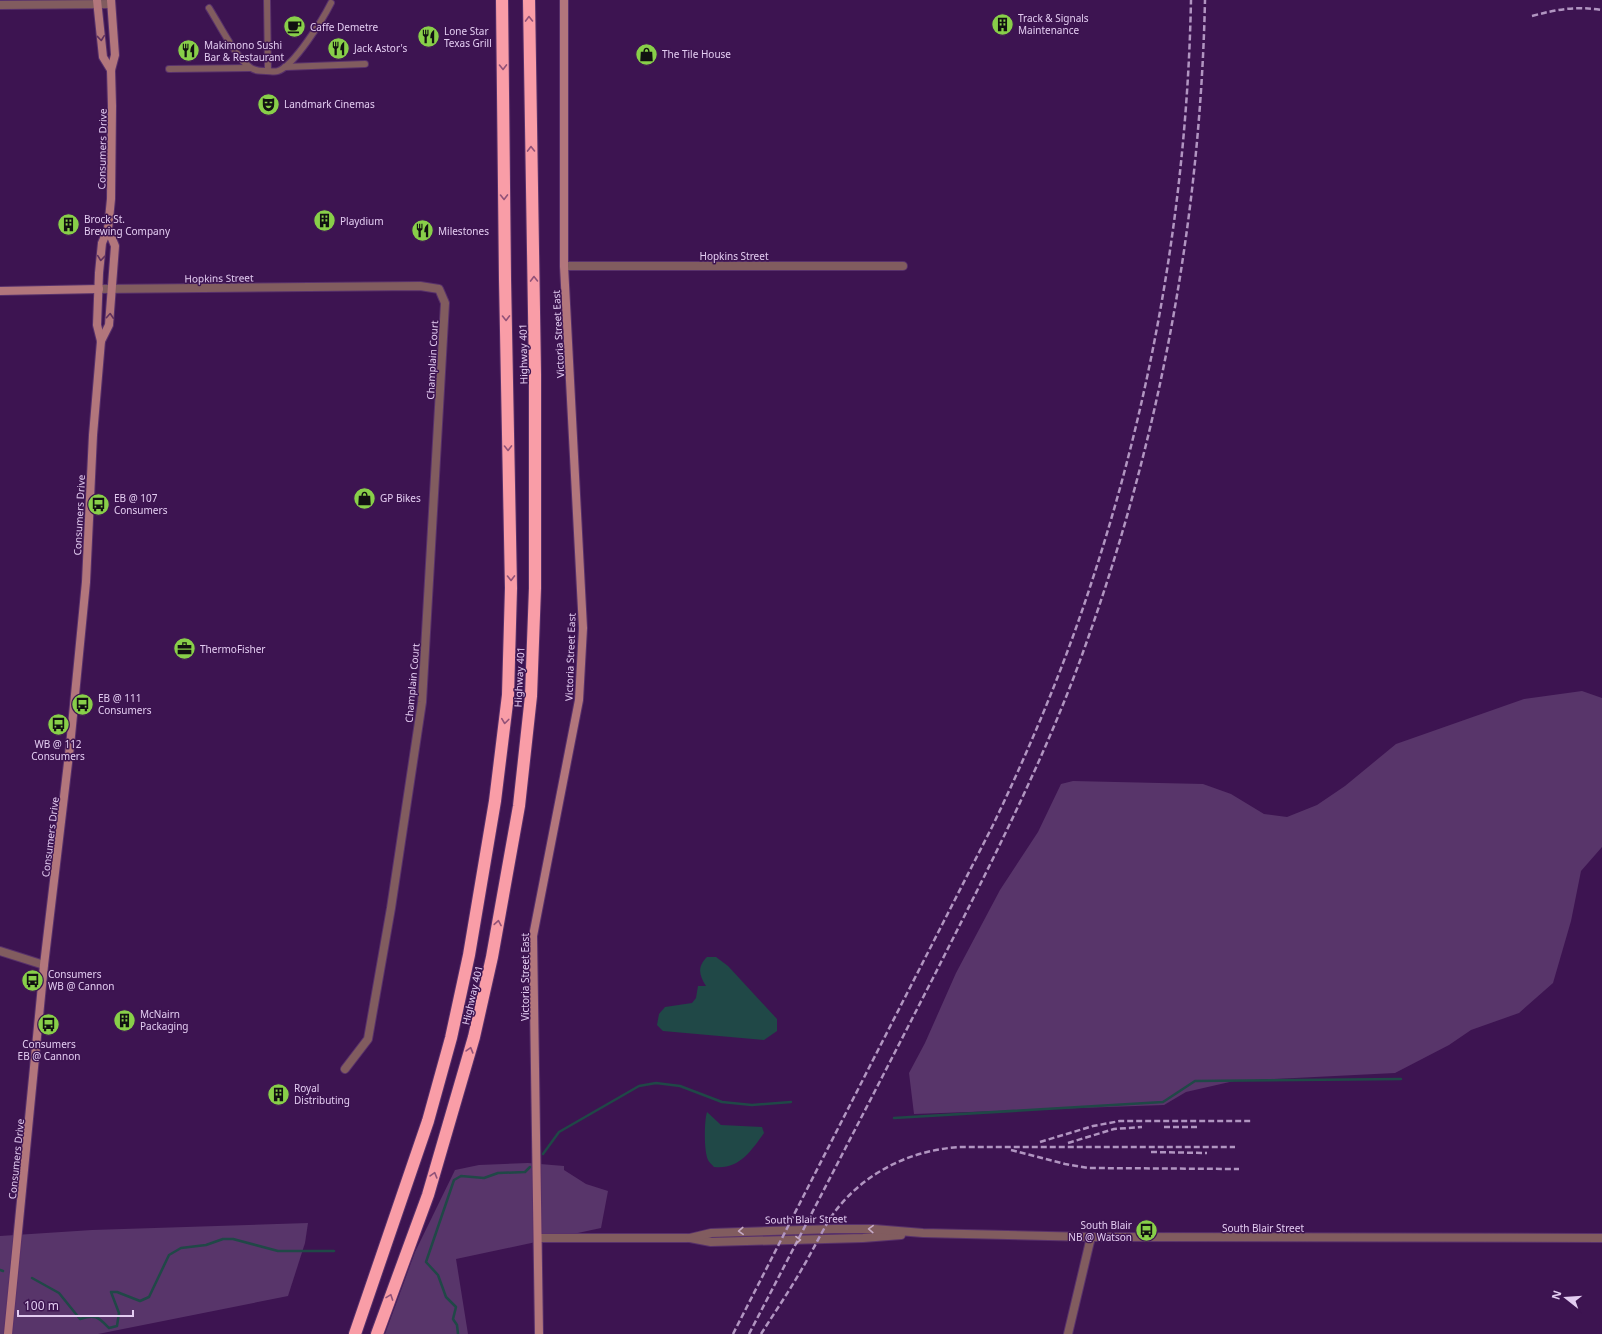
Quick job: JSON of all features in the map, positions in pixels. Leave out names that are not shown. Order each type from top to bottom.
[{"type":"highway","name":"Highway 401","points":[[355,1334],[428,1121],[451,1038],[473,932],[495,801],[508,695],[511,588],[505,279],[502,0]]},
{"type":"highway","name":"Highway 401","points":[[376,1334],[428,1196],[474,1036],[492,957],[519,806],[531,696],[535,588],[535,374],[529,0]]},
{"type":"main road","name":"Victoria Street East","points":[[539,1334],[533,936],[579,700],[583,628],[564,266],[564,0]]},
{"type":"main road","name":"Consumers Drive","points":[[98,2],[103,57],[111,70]]},
{"type":"main road","name":"Consumers Drive","points":[[8,1334],[44,965],[70,746],[85,589],[93,435],[101,341],[97,325],[99,289],[102,243],[108,229],[112,153],[111,70],[115,55],[111,2]]},
{"type":"main road","name":"Consumers Drive","points":[[101,341],[109,325],[115,246],[108,229]]},
{"type":"main road","name":"Hopkins Street","points":[[0,291],[99,289]]},
{"type":"street","points":[[267,0],[268,71]]},
{"type":"street","points":[[0,6],[111,2]]},
{"type":"street","points":[[169,69],[250,68],[257,71],[278,71],[285,67],[298,53],[331,3]]},
{"type":"street","points":[[209,8],[235,51],[250,68]]},
{"type":"street","points":[[285,67],[365,64]]},
{"type":"street","name":"Hopkins Street","points":[[564,266],[903,266]]},
{"type":"street","name":"Hopkins Street","points":[[99,289],[420,286],[439,289]]},
{"type":"street","name":"Champlain Court","points":[[345,1069],[368,1039],[391,908],[422,702],[446,303],[439,289]]},
{"type":"street","points":[[0,951],[44,965]]},
{"type":"street","name":"South Blair Street","points":[[538,1238],[690,1238],[712,1233],[826,1229],[874,1229],[923,1233],[1091,1237],[1602,1238]]},
{"type":"street","points":[[1068,1334],[1091,1237]]},
{"type":"shaded area","points":[[1582,691],[1602,698],[1602,847],[1581,871],[1571,921],[1553,983],[1519,1013],[1471,1030],[1449,1045],[1395,1073],[1234,1081],[1186,1092],[1164,1105],[914,1114],[909,1073],[925,1043],[956,973],[1000,890],[1038,832],[1061,784],[1073,781],[1203,784],[1231,794],[1264,814],[1287,817],[1317,805],[1345,786],[1396,744],[1524,699]]},
{"type":"shaded area","points":[[707,957],[716,957],[728,966],[777,1019],[777,1031],[764,1040],[663,1031],[657,1025],[659,1014],[665,1007],[692,1003],[696,998],[698,986],[706,986],[701,975],[700,968]]},
{"type":"shaded area","points":[[707,1112],[721,1125],[762,1127],[764,1133],[744,1158],[731,1165],[714,1167],[708,1160],[705,1143]]},
{"type":"shaded area","points":[[528,1163],[564,1166],[564,1170],[586,1184],[608,1191],[601,1228],[456,1259],[468,1334],[385,1334],[415,1252],[455,1170],[479,1165]]},
{"type":"shaded area","points":[[308,1223],[305,1243],[288,1296],[98,1334],[0,1334],[0,1236],[92,1230]]},
{"type":"waterway","points":[[894,1118],[1163,1102],[1195,1081],[1401,1079]]},
{"type":"waterway","points":[[543,1154],[559,1132],[639,1086],[656,1083],[680,1086],[722,1102],[752,1105],[791,1102]]},
{"type":"waterway","points":[[458,1334],[457,1325],[453,1319],[456,1307],[446,1297],[438,1275],[426,1262],[454,1180],[461,1176],[484,1178],[498,1173],[525,1172],[530,1167]]},
{"type":"waterway","points":[[32,1278],[59,1293],[80,1319],[93,1317],[102,1321],[109,1328],[117,1326],[119,1313],[111,1292],[117,1292],[140,1301],[149,1297],[169,1255],[181,1248],[206,1245],[223,1239],[233,1239],[278,1251],[334,1251]]},
{"type":"railway","points":[[733,1334],[992,827],[1046,707],[1081,615],[1113,513],[1132,441],[1149,369],[1163,296],[1174,222],[1182,148],[1188,74],[1191,0]]},
{"type":"railway","points":[[749,1334],[933,978],[1010,824],[1062,706],[1078,666],[1106,585],[1130,504],[1152,421],[1169,338],[1183,254],[1194,170],[1201,85],[1205,0]]},
{"type":"railway","points":[[1532,16],[1567,9],[1584,8],[1602,10]]},
{"type":"railway","points":[[1040,1142],[1093,1126],[1120,1121],[1252,1121]]},
{"type":"railway","points":[[1068,1143],[1114,1129],[1142,1127]]},
{"type":"railway","points":[[1164,1127],[1200,1127]]},
{"type":"railway","points":[[761,1334],[788,1293],[831,1217],[843,1202],[857,1188],[872,1177],[905,1159],[941,1149],[960,1147],[1235,1147]]},
{"type":"railway","points":[[1011,1150],[1065,1164],[1088,1168],[1239,1169]]},
{"type":"railway","points":[[1151,1152],[1207,1153]]},
{"type":"place","name":"Track & Signals Maintenance","points":[[1002,24]]},
{"type":"place","name":"Caffe Demetre","points":[[294,27]]},
{"type":"place","name":"Lone Star Texas Grill","points":[[429,37]]},
{"type":"place","name":"Jack Astor's","points":[[339,48]]},
{"type":"place","name":"Makimono Sushi Bar & Restaurant","points":[[189,51]]},
{"type":"place","name":"The Tile House","points":[[647,54]]},
{"type":"place","name":"Landmark Cinemas","points":[[269,104]]},
{"type":"place","name":"Playdium","points":[[325,221]]},
{"type":"place","name":"Brock St. Brewing Company","points":[[69,225]]},
{"type":"place","name":"Milestones","points":[[423,231]]},
{"type":"place","name":"GP Bikes","points":[[365,498]]},
{"type":"place","name":"EB @ 107 Consumers","points":[[99,504]]},
{"type":"place","name":"ThermoFisher","points":[[184,649]]},
{"type":"place","name":"EB @ 111 Consumers","points":[[83,704]]},
{"type":"place","name":"WB @ 112 Consumers","points":[[58,724]]},
{"type":"place","name":"Consumers WB @ Cannon","points":[[32,980]]},
{"type":"place","name":"McNairn Packaging","points":[[125,1020]]},
{"type":"place","name":"Consumers EB @ Cannon","points":[[49,1024]]},
{"type":"place","name":"Royal Distributing","points":[[278,1094]]},
{"type":"place","name":"South Blair NB @ Watson","points":[[1147,1231]]}]
